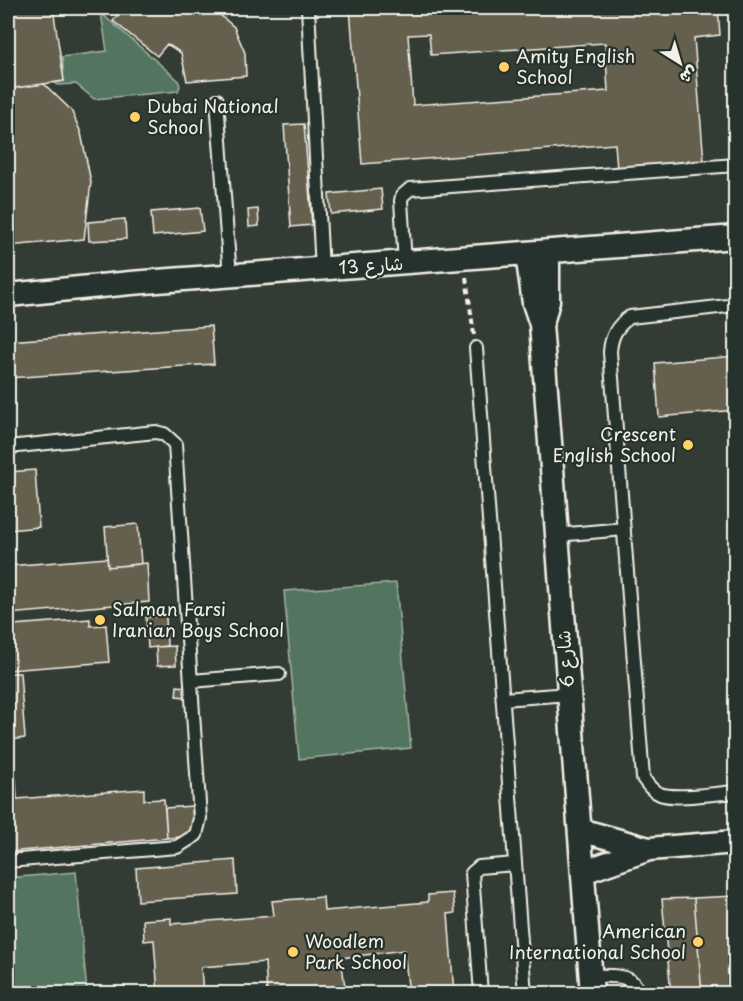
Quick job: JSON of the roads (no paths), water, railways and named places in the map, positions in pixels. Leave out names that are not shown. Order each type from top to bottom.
[{"type":"street","name":"شارع 13","points":[[8,295],[735,237]]},
{"type":"street","name":"شارع 6","points":[[537,253],[548,301],[541,324],[591,985]]},
{"type":"street","points":[[579,830],[649,849]]},
{"type":"street","points":[[583,872],[649,849],[735,842]]},
{"type":"lane","points":[[308,8],[322,270]]},
{"type":"lane","points":[[217,100],[231,277]]},
{"type":"lane","points":[[405,263],[401,201],[402,196],[410,189],[735,165]]},
{"type":"lane","points":[[735,305],[638,315],[622,322],[613,336],[610,352],[643,778],[650,788],[660,794],[672,796],[735,792]]},
{"type":"lane","points":[[476,348],[525,993]]},
{"type":"lane","points":[[8,447],[156,432],[171,438],[177,452],[200,818],[196,835],[184,844],[170,848],[8,861]]},
{"type":"lane","points":[[557,535],[624,529]]},
{"type":"lane","points":[[191,681],[279,674]]},
{"type":"lane","points":[[503,699],[569,694]]},
{"type":"lane","points":[[481,993],[472,873],[479,867],[515,864]]},
{"type":"lane","points":[[591,985],[630,979],[636,984],[639,993]]},
{"type":"place","name":"Amity English School","points":[[504,67]]},
{"type":"place","name":"Dubai National School","points":[[135,117]]},
{"type":"place","name":"Crescent English School","points":[[688,445]]},
{"type":"place","name":"Salman Farsi Iranian Boys School","points":[[100,620]]},
{"type":"place","name":"American International School","points":[[698,942]]},
{"type":"place","name":"Woodlem Park School","points":[[293,952]]}]
